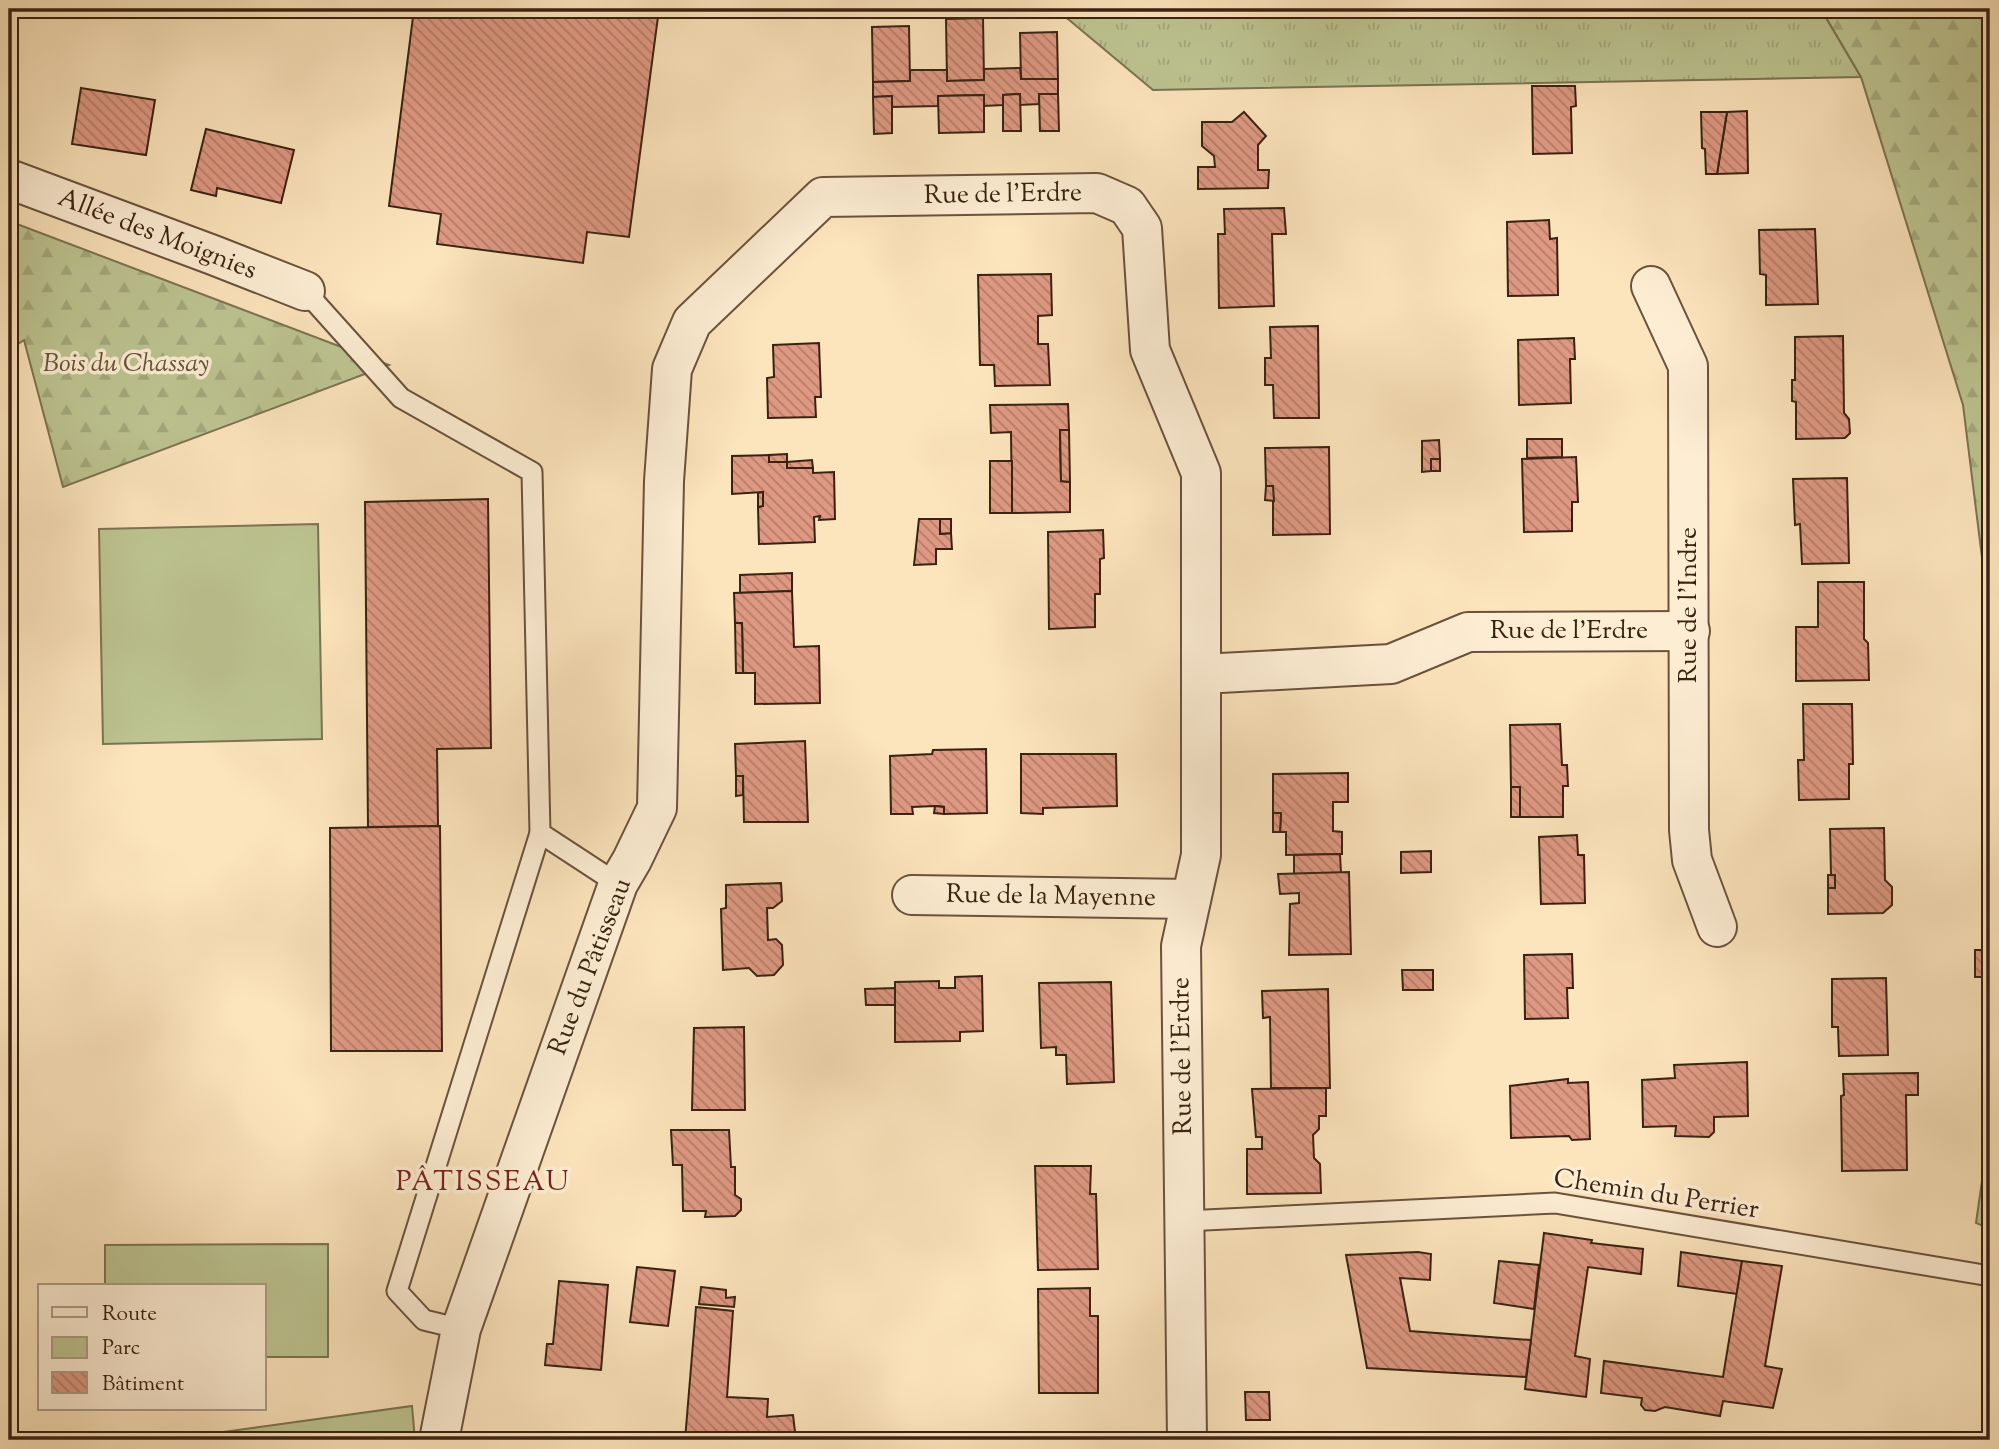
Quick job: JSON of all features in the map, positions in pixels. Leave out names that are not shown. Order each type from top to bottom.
[{"type":"street","name":"Allée des Moignies","points":[[9,180],[305,291]]},
{"type":"street","name":"Rue de l'Erdre","points":[[664,481],[672,369],[692,322],[823,197],[1097,193],[1127,206],[1142,228],[1150,351],[1201,473],[1201,855],[1181,946],[1187,1440]]},
{"type":"street","name":"Rue de l'Indre","points":[[1651,286],[1688,366],[1689,830],[1692,860],[1717,927]]},
{"type":"street","name":"Rue du Pâtisseau","points":[[439,1440],[461,1329],[618,884],[657,808],[664,481]]},
{"type":"street","name":"Rue de l'Erdre","points":[[1202,674],[1391,664],[1468,632],[1690,631]]},
{"type":"street","name":"Rue de la Mayenne","points":[[912,895],[1191,899]]},
{"type":"lane","points":[[305,291],[401,398],[532,472],[540,833],[397,1291],[424,1320],[461,1329]]},
{"type":"lane","points":[[540,833],[618,884]]},
{"type":"lane","name":"Chemin du Perrier","points":[[1185,1222],[1555,1203],[1990,1276]]},
{"type":"green space","points":[[1056,9],[1821,9],[1861,77],[1153,90]]},
{"type":"green space","points":[[1821,9],[1990,9],[1990,622],[1963,405],[1861,77]]},
{"type":"green space","name":"Bois du Chassay","points":[[9,221],[389,365],[63,487],[24,340],[9,350]]},
{"type":"green space","points":[[318,524],[322,739],[103,744],[99,529]]},
{"type":"green space","points":[[1990,1124],[1990,1229],[1976,1223]]},
{"type":"green space","points":[[328,1244],[328,1357],[266,1357],[266,1284],[105,1284],[105,1245]]},
{"type":"green space","points":[[412,1406],[415,1440],[165,1440]]},
{"type":"building","points":[[414,9],[659,9],[629,237],[587,232],[583,263],[437,244],[441,214],[389,206]]},
{"type":"building","points":[[983,18],[984,80],[947,81],[946,19]]},
{"type":"building","points":[[909,26],[910,81],[873,82],[872,27]]},
{"type":"building","points":[[1057,32],[1058,79],[1021,79],[1020,33]]},
{"type":"building","points":[[1020,68],[1021,79],[1058,79],[1058,94],[1039,94],[1039,104],[1020,105],[1020,94],[1003,95],[1003,105],[984,106],[984,95],[938,96],[938,106],[891,107],[892,96],[873,97],[873,82],[910,81],[910,70],[947,70],[947,81],[984,80],[984,69]]},
{"type":"building","points":[[1532,86],[1575,86],[1576,106],[1571,107],[1572,153],[1533,154]]},
{"type":"building","points":[[81,88],[155,100],[146,155],[72,144]]},
{"type":"building","points":[[1020,94],[1021,131],[1003,131],[1003,95]]},
{"type":"building","points":[[1039,94],[1058,94],[1059,131],[1040,131]]},
{"type":"building","points":[[984,95],[984,132],[939,133],[938,96]]},
{"type":"building","points":[[892,96],[892,133],[874,134],[873,97]]},
{"type":"building","points":[[1747,111],[1748,173],[1717,174],[1727,112]]},
{"type":"building","points":[[1244,112],[1266,136],[1258,145],[1258,170],[1269,170],[1268,188],[1198,189],[1198,167],[1215,167],[1214,156],[1202,146],[1202,122],[1232,122]]},
{"type":"building","points":[[1701,112],[1727,112],[1717,174],[1706,174]]},
{"type":"building","points":[[206,129],[294,150],[281,203],[217,188],[216,196],[191,190]]},
{"type":"building","points":[[1284,208],[1286,234],[1272,234],[1274,306],[1219,308],[1218,234],[1225,234],[1224,209]]},
{"type":"building","points":[[1549,220],[1550,239],[1557,238],[1558,295],[1508,296],[1507,222]]},
{"type":"building","points":[[1815,229],[1818,304],[1766,305],[1766,275],[1760,274],[1759,230]]},
{"type":"building","points":[[1051,274],[1052,315],[1038,316],[1038,344],[1048,344],[1050,385],[995,386],[994,365],[980,365],[978,275]]},
{"type":"building","points":[[1318,326],[1319,418],[1274,418],[1273,385],[1265,385],[1265,358],[1271,358],[1270,327]]},
{"type":"building","points":[[1843,336],[1844,413],[1849,419],[1850,433],[1845,438],[1796,439],[1796,402],[1792,401],[1795,337]]},
{"type":"building","points":[[1574,338],[1575,359],[1570,359],[1571,403],[1519,405],[1518,340]]},
{"type":"building","points":[[819,343],[821,397],[815,397],[816,417],[768,418],[767,378],[774,377],[773,345]]},
{"type":"building","points":[[1068,404],[1069,430],[1060,430],[1061,481],[1070,482],[1070,512],[1012,513],[1011,432],[991,433],[990,405]]},
{"type":"building","points":[[1060,430],[1069,430],[1070,482],[1061,481]]},
{"type":"building","points":[[1527,439],[1562,439],[1562,457],[1527,458]]},
{"type":"building","points":[[1439,440],[1440,459],[1431,459],[1431,471],[1422,472],[1422,441]]},
{"type":"building","points":[[1329,447],[1330,534],[1273,535],[1273,486],[1266,486],[1265,448]]},
{"type":"building","points":[[787,454],[787,462],[769,462],[769,455]]},
{"type":"building","points":[[769,455],[769,462],[787,462],[787,468],[813,468],[813,473],[834,472],[835,519],[819,520],[820,516],[814,517],[815,542],[759,544],[758,507],[763,506],[763,492],[732,494],[732,456]]},
{"type":"building","points":[[1576,457],[1578,502],[1572,502],[1572,531],[1524,532],[1522,459]]},
{"type":"building","points":[[1431,459],[1440,459],[1440,471],[1431,471]]},
{"type":"building","points":[[812,460],[813,468],[787,468],[787,462]]},
{"type":"building","points":[[990,461],[1012,461],[1012,513],[990,513]]},
{"type":"building","points":[[1847,478],[1849,563],[1802,564],[1800,524],[1795,525],[1793,479]]},
{"type":"building","points":[[1266,486],[1273,486],[1274,501],[1265,500]]},
{"type":"building","points":[[763,492],[763,506],[758,507],[758,493]]},
{"type":"building","points":[[488,499],[491,748],[437,749],[438,826],[368,827],[365,502]]},
{"type":"building","points":[[919,519],[940,519],[940,534],[951,533],[952,549],[936,549],[936,564],[914,565]]},
{"type":"building","points":[[940,519],[951,519],[951,533],[940,534]]},
{"type":"building","points":[[1103,530],[1104,558],[1100,559],[1100,594],[1095,594],[1095,627],[1049,629],[1048,532]]},
{"type":"building","points":[[792,573],[792,591],[740,593],[740,575]]},
{"type":"building","points":[[1818,582],[1864,582],[1864,639],[1868,643],[1869,680],[1796,681],[1796,627],[1818,627]]},
{"type":"building","points":[[792,591],[794,647],[819,646],[820,703],[755,704],[755,673],[743,673],[742,623],[735,623],[734,593]]},
{"type":"building","points":[[735,623],[742,623],[743,673],[736,673]]},
{"type":"building","points":[[1803,704],[1852,704],[1853,764],[1849,764],[1849,799],[1799,800],[1798,760],[1804,760]]},
{"type":"building","points":[[1560,724],[1562,765],[1567,765],[1568,786],[1563,786],[1563,817],[1520,817],[1520,787],[1511,787],[1510,725]]},
{"type":"building","points":[[805,741],[808,822],[744,822],[743,776],[736,776],[735,744]]},
{"type":"building","points":[[986,749],[987,813],[944,814],[944,807],[935,806],[912,807],[913,814],[891,814],[890,756],[932,754],[933,750]]},
{"type":"building","points":[[1021,754],[1116,754],[1117,806],[1043,808],[1043,814],[1021,813]]},
{"type":"building","points":[[1348,773],[1348,802],[1333,802],[1333,831],[1342,832],[1342,854],[1286,855],[1286,832],[1280,832],[1281,813],[1273,813],[1273,774]]},
{"type":"building","points":[[736,776],[743,776],[743,795],[736,796]]},
{"type":"building","points":[[1511,787],[1520,787],[1520,817],[1511,817]]},
{"type":"building","points":[[935,806],[944,807],[944,814],[934,813]]},
{"type":"building","points":[[1273,813],[1281,813],[1280,832],[1273,832]]},
{"type":"building","points":[[440,826],[442,1051],[331,1051],[330,828]]},
{"type":"building","points":[[1884,828],[1885,880],[1892,887],[1892,905],[1883,913],[1828,914],[1828,888],[1835,888],[1835,875],[1831,875],[1830,829]]},
{"type":"building","points":[[1577,835],[1578,855],[1584,855],[1585,903],[1541,904],[1539,837]]},
{"type":"building","points":[[1431,851],[1431,872],[1401,873],[1401,852]]},
{"type":"building","points":[[1340,854],[1341,873],[1294,874],[1294,855]]},
{"type":"building","points":[[1349,872],[1351,954],[1289,955],[1290,904],[1299,903],[1299,893],[1280,894],[1278,874]]},
{"type":"building","points":[[1828,875],[1835,875],[1835,888],[1828,888]]},
{"type":"building","points":[[781,883],[782,901],[773,908],[767,908],[768,940],[776,939],[782,945],[783,965],[774,975],[757,976],[749,968],[723,970],[721,909],[726,908],[726,885]]},
{"type":"building","points":[[1975,950],[1990,950],[1990,977],[1975,977]]},
{"type":"building","points":[[1572,954],[1573,988],[1567,988],[1568,1018],[1525,1019],[1524,955]]},
{"type":"building","points":[[1402,970],[1433,970],[1433,990],[1403,990]]},
{"type":"building","points":[[982,976],[983,1031],[960,1032],[960,1041],[895,1042],[895,982],[939,981],[939,988],[955,988],[955,977]]},
{"type":"building","points":[[1886,978],[1888,1055],[1839,1056],[1838,1027],[1832,1027],[1832,979]]},
{"type":"building","points":[[1111,982],[1114,1082],[1067,1084],[1066,1055],[1056,1055],[1056,1047],[1041,1048],[1039,983]]},
{"type":"building","points":[[895,988],[895,1005],[866,1005],[865,989]]},
{"type":"building","points":[[1328,989],[1330,1088],[1271,1088],[1270,1017],[1263,1018],[1262,991]]},
{"type":"building","points":[[744,1027],[745,1110],[692,1110],[694,1028]]},
{"type":"building","points":[[1747,1062],[1748,1116],[1714,1117],[1714,1132],[1709,1137],[1675,1136],[1676,1126],[1643,1127],[1642,1080],[1675,1078],[1674,1065]]},
{"type":"building","points":[[1918,1073],[1918,1095],[1906,1095],[1907,1170],[1842,1171],[1843,1074]]},
{"type":"building","points":[[1568,1079],[1568,1083],[1588,1082],[1590,1139],[1572,1140],[1569,1136],[1511,1138],[1510,1086]]},
{"type":"building","points":[[1326,1088],[1326,1116],[1319,1116],[1319,1129],[1313,1135],[1314,1158],[1320,1164],[1321,1193],[1247,1194],[1247,1149],[1262,1149],[1262,1137],[1256,1137],[1252,1089]]},
{"type":"building","points":[[671,1130],[729,1130],[731,1167],[735,1167],[735,1195],[741,1199],[741,1210],[735,1216],[705,1217],[706,1211],[683,1211],[682,1165],[673,1165]]},
{"type":"building","points":[[1035,1166],[1091,1166],[1090,1194],[1096,1194],[1098,1269],[1038,1270]]},
{"type":"building","points":[[1544,1233],[1592,1240],[1591,1243],[1643,1249],[1641,1274],[1588,1267],[1575,1356],[1590,1359],[1586,1397],[1525,1389]]},
{"type":"building","points":[[1418,1252],[1431,1254],[1430,1280],[1400,1278],[1410,1331],[1531,1340],[1526,1377],[1367,1368],[1346,1255]]},
{"type":"building","points":[[1681,1252],[1742,1261],[1737,1294],[1678,1286]]},
{"type":"building","points":[[1499,1261],[1539,1265],[1534,1309],[1494,1303]]},
{"type":"building","points":[[1742,1261],[1782,1266],[1765,1366],[1782,1369],[1773,1408],[1723,1401],[1720,1416],[1665,1407],[1655,1411],[1645,1410],[1641,1405],[1642,1398],[1601,1393],[1604,1361],[1723,1377]]},
{"type":"building","points":[[637,1267],[675,1271],[668,1326],[630,1322]]},
{"type":"building","points":[[559,1281],[608,1285],[601,1370],[545,1365],[547,1344],[553,1344]]},
{"type":"building","points":[[701,1287],[726,1290],[726,1298],[735,1297],[734,1307],[699,1304]]},
{"type":"building","points":[[1090,1288],[1090,1316],[1098,1316],[1098,1393],[1039,1393],[1038,1289]]},
{"type":"building","points":[[696,1307],[733,1311],[727,1397],[768,1399],[767,1417],[793,1415],[796,1440],[685,1440]]},
{"type":"building","points":[[1245,1392],[1269,1392],[1270,1420],[1246,1420]]},
{"type":"district","name":"PÂTISSEAU","points":[[483,1183]]}]
